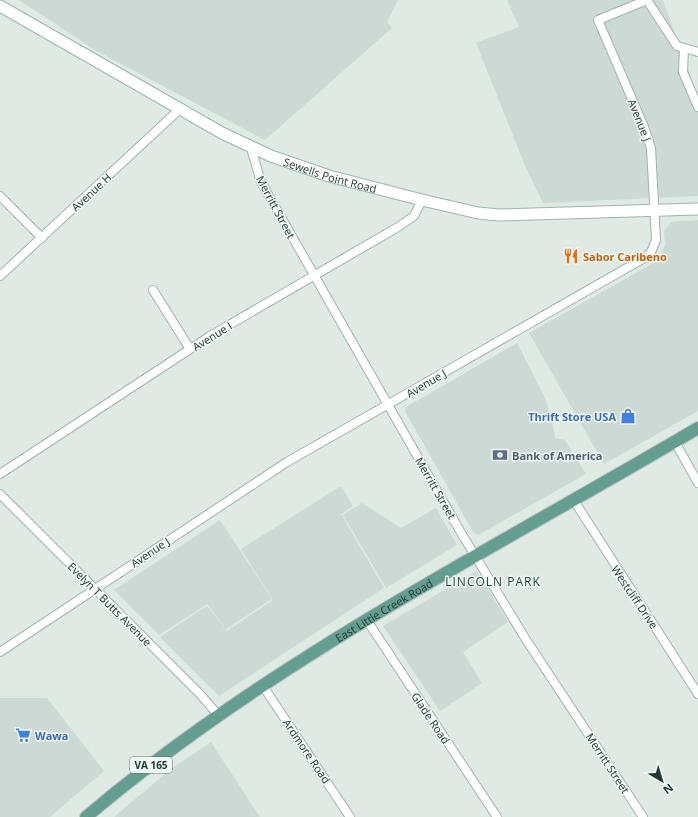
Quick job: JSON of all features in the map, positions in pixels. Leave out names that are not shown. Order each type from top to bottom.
[{"type":"main road","name":"Sewells Point Road","points":[[0,6],[181,108],[222,133],[251,148],[284,162],[329,176],[478,213],[499,215],[698,209]]},
{"type":"main road","name":"East Little Creek Road","points":[[86,817],[139,773],[219,716],[366,619],[698,428]]},
{"type":"street","name":"Avenue J","points":[[0,652],[287,462],[646,257],[651,252],[656,240],[651,148],[649,140],[598,20],[647,0]]},
{"type":"street","points":[[647,0],[678,46],[698,52]]},
{"type":"street","points":[[684,48],[683,72],[698,107]]},
{"type":"street","name":"Avenue H","points":[[0,276],[181,108]]},
{"type":"street","name":"Merritt Street","points":[[251,148],[261,182],[475,555],[525,638],[643,817]]},
{"type":"street","points":[[0,196],[42,238]]},
{"type":"street","name":"Avenue I","points":[[0,474],[190,349],[404,223],[414,216],[422,200]]},
{"type":"street","points":[[153,290],[190,349]]},
{"type":"street","points":[[675,442],[698,483]]},
{"type":"street","name":"Evelyn T Butts Avenue","points":[[0,494],[199,693],[219,716]]},
{"type":"street","name":"Westcliff Drive","points":[[573,499],[607,555],[698,694]]},
{"type":"street","name":"Glade Road","points":[[366,619],[497,817]]},
{"type":"street","name":"Ardmore Road","points":[[263,686],[350,817]]},
{"type":"shaded area","points":[[19,0],[398,0],[387,22],[392,28],[265,140],[95,50]]},
{"type":"shaded area","points":[[507,0],[663,0],[698,97],[698,196],[543,203],[526,168],[476,43],[519,27]]},
{"type":"shaded area","points":[[698,220],[698,411],[604,464],[529,333],[650,265],[661,254],[665,245],[664,231],[671,222]]},
{"type":"shaded area","points":[[517,343],[545,398],[552,419],[555,438],[565,440],[586,474],[478,535],[473,532],[405,411],[406,407]]},
{"type":"shaded area","points":[[341,486],[353,506],[341,514],[384,588],[219,696],[160,637],[207,606],[227,631],[273,600],[241,549]]},
{"type":"shaded area","points":[[362,503],[401,528],[436,508],[457,545],[386,588],[343,515]]},
{"type":"shaded area","points":[[220,520],[272,599],[226,629],[207,604],[159,635],[114,590]]},
{"type":"shaded area","points":[[477,571],[508,622],[463,652],[482,683],[440,711],[383,626]]},
{"type":"shaded area","points":[[0,698],[47,698],[104,771],[50,817],[0,817]]},
{"type":"shaded area","points":[[211,742],[260,817],[114,817],[171,769]]},
{"type":"place","name":"Sabor Caribeno","points":[[571,256]]},
{"type":"place","name":"Thrift Store USA","points":[[628,416]]},
{"type":"place","name":"Bank of America","points":[[500,455]]},
{"type":"place","name":"Wawa","points":[[23,735]]},
{"type":"district","name":"LINCOLN PARK","points":[[493,581]]}]
